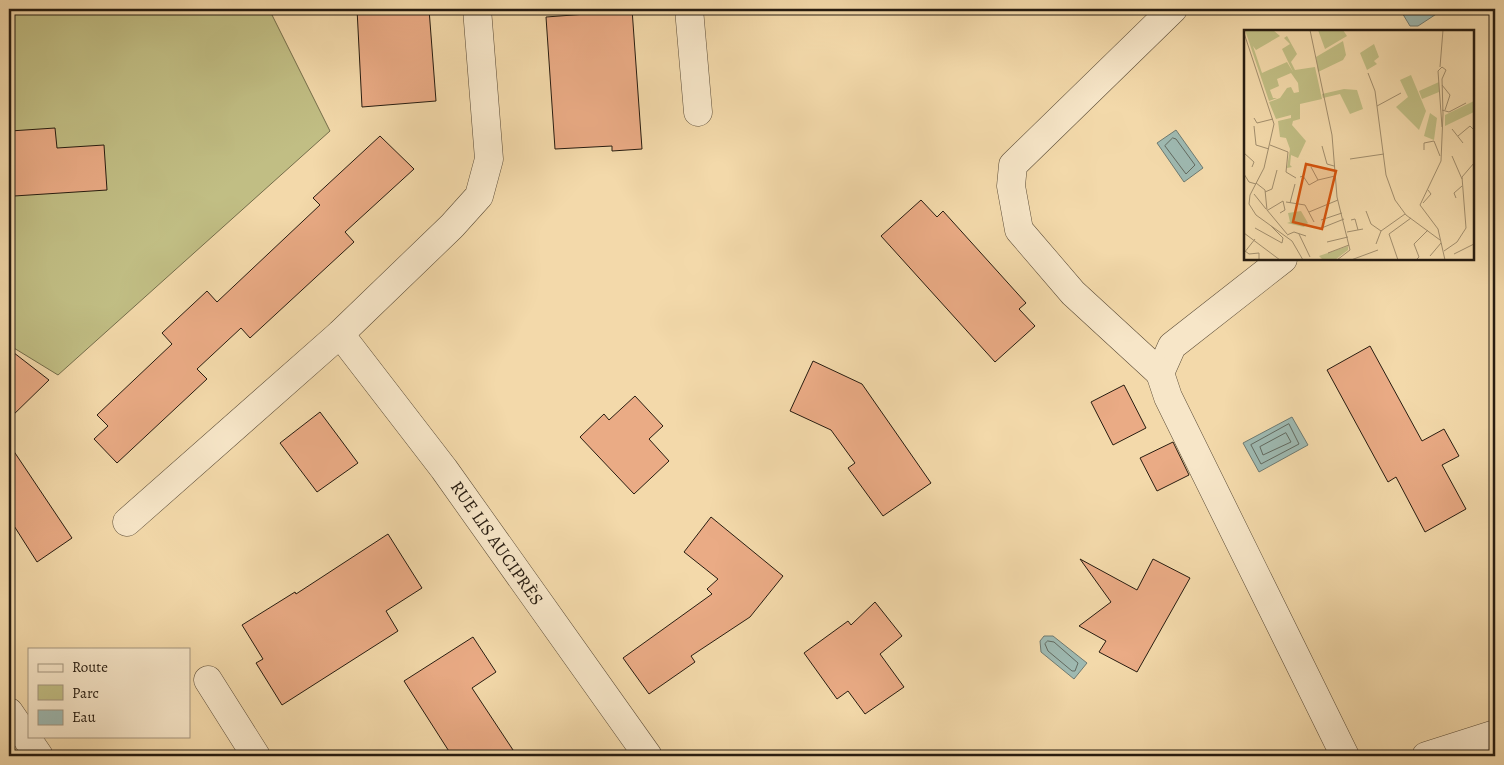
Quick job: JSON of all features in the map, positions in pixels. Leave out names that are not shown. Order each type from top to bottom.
[{"type":"street","points":[[126,522],[340,334],[452,226],[479,196],[489,159],[477,9]]},
{"type":"street","points":[[689,9],[698,112]]},
{"type":"street","points":[[1173,9],[1013,166],[1010,186],[1020,230],[1073,293],[1160,373],[1168,397],[1345,756]]},
{"type":"street","points":[[1160,373],[1172,346],[1282,260]]},
{"type":"street","name":"RUE LIS AUCIPRÈS","points":[[340,334],[444,469],[648,756]]},
{"type":"street","points":[[208,680],[256,756]]},
{"type":"street","points":[[9,712],[38,756]]},
{"type":"street","points":[[1426,756],[1495,734]]},
{"type":"green space","points":[[9,9],[269,9],[330,131],[58,375],[9,345]]},
{"type":"water","points":[[1402,9],[1444,9],[1418,26],[1410,26],[1401,11]]},
{"type":"water","points":[[1176,130],[1203,168],[1184,182],[1157,143]]},
{"type":"water","points":[[1292,417],[1308,445],[1259,472],[1243,443]]},
{"type":"water","points":[[1044,636],[1053,636],[1087,663],[1074,679],[1041,652],[1040,641]]},
{"type":"building","points":[[357,9],[429,9],[436,101],[362,107]]},
{"type":"building","points":[[599,9],[632,9],[642,149],[612,151],[612,146],[555,149],[546,17],[600,13]]},
{"type":"building","points":[[55,128],[57,148],[104,145],[107,190],[14,196],[10,131]]},
{"type":"building","points":[[380,136],[414,169],[345,232],[354,242],[250,338],[241,328],[197,369],[207,379],[117,463],[94,439],[108,426],[97,415],[172,344],[162,333],[207,291],[217,302],[320,205],[313,198]]},
{"type":"building","points":[[921,200],[937,217],[943,211],[1026,303],[1019,309],[1035,326],[995,362],[881,236]]},
{"type":"building","points":[[1370,346],[1422,441],[1444,429],[1459,456],[1442,465],[1466,509],[1425,532],[1396,477],[1388,482],[1327,370]]},
{"type":"building","points":[[9,349],[49,380],[9,419]]},
{"type":"building","points":[[813,361],[862,384],[931,483],[883,516],[848,468],[855,463],[831,430],[790,411]]},
{"type":"building","points":[[1124,385],[1146,428],[1113,445],[1091,402]]},
{"type":"building","points":[[635,396],[663,426],[649,439],[669,461],[634,494],[580,437],[604,414],[609,420]]},
{"type":"building","points":[[320,412],[358,463],[317,492],[280,443]]},
{"type":"building","points":[[1173,442],[1189,475],[1157,491],[1140,458]]},
{"type":"building","points":[[9,444],[72,538],[37,562],[9,518]]},
{"type":"building","points":[[711,517],[783,576],[750,617],[691,656],[695,662],[649,694],[623,658],[712,594],[707,589],[718,579],[684,552]]},
{"type":"building","points":[[388,534],[422,588],[386,611],[398,631],[282,705],[256,663],[263,659],[242,625],[295,592],[296,594]]},
{"type":"building","points":[[1080,559],[1137,590],[1153,559],[1190,578],[1137,672],[1099,652],[1106,641],[1079,626],[1111,602]]},
{"type":"building","points":[[875,602],[902,636],[880,654],[904,687],[865,714],[848,691],[837,699],[804,653],[848,621],[851,625]]},
{"type":"building","points":[[473,637],[496,672],[472,688],[517,756],[452,756],[404,681]]}]
